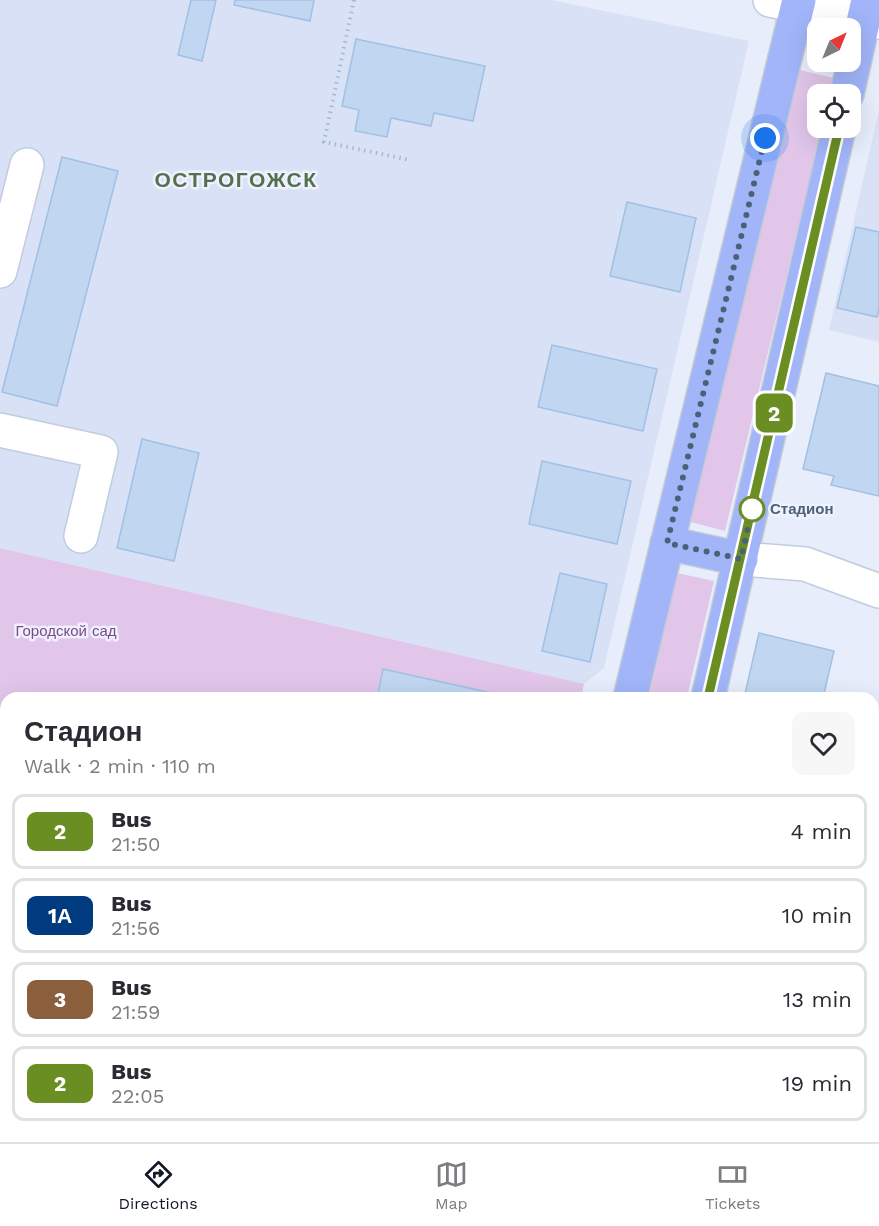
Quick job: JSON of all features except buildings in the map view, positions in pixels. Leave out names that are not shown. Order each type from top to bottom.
[{"type":"main road","points":[[631,692],[789,2]]},
{"type":"main road","points":[[850,84],[870,14]]},
{"type":"main road","points":[[709,692],[837,138]]},
{"type":"main road","points":[[667,543],[741,559]]},
{"type":"street","points":[[789,2],[870,14]]},
{"type":"street","points":[[0,271],[27,165]]},
{"type":"street","points":[[0,430],[101,452],[81,536]]},
{"type":"street","points":[[741,559],[805,564],[879,591]]},
{"type":"path","points":[[354,0],[324,142],[410,160]]},
{"type":"shaded area","points":[[0,0],[551,0],[749,41],[604,668],[584,684],[0,548]]},
{"type":"shaded area","points":[[879,110],[879,342],[829,330]]},
{"type":"green space","points":[[795,69],[834,78],[832,84],[807,84],[807,138],[820,138],[725,531],[687,521]]},
{"type":"green space","name":"Городской сад","points":[[0,548],[584,684],[582,692],[0,692]]},
{"type":"green space","points":[[677,573],[714,581],[688,692],[650,692]]},
{"type":"bus line","name":"2","points":[[709,692],[837,138]]},
{"type":"place","name":"Стадион","points":[[752,509]]},
{"type":"district","name":"ОСТРОГОЖСК","points":[[236,180]]},
{"type":"route","points":[[752,509],[741,559],[667,543],[765,138]]}]
